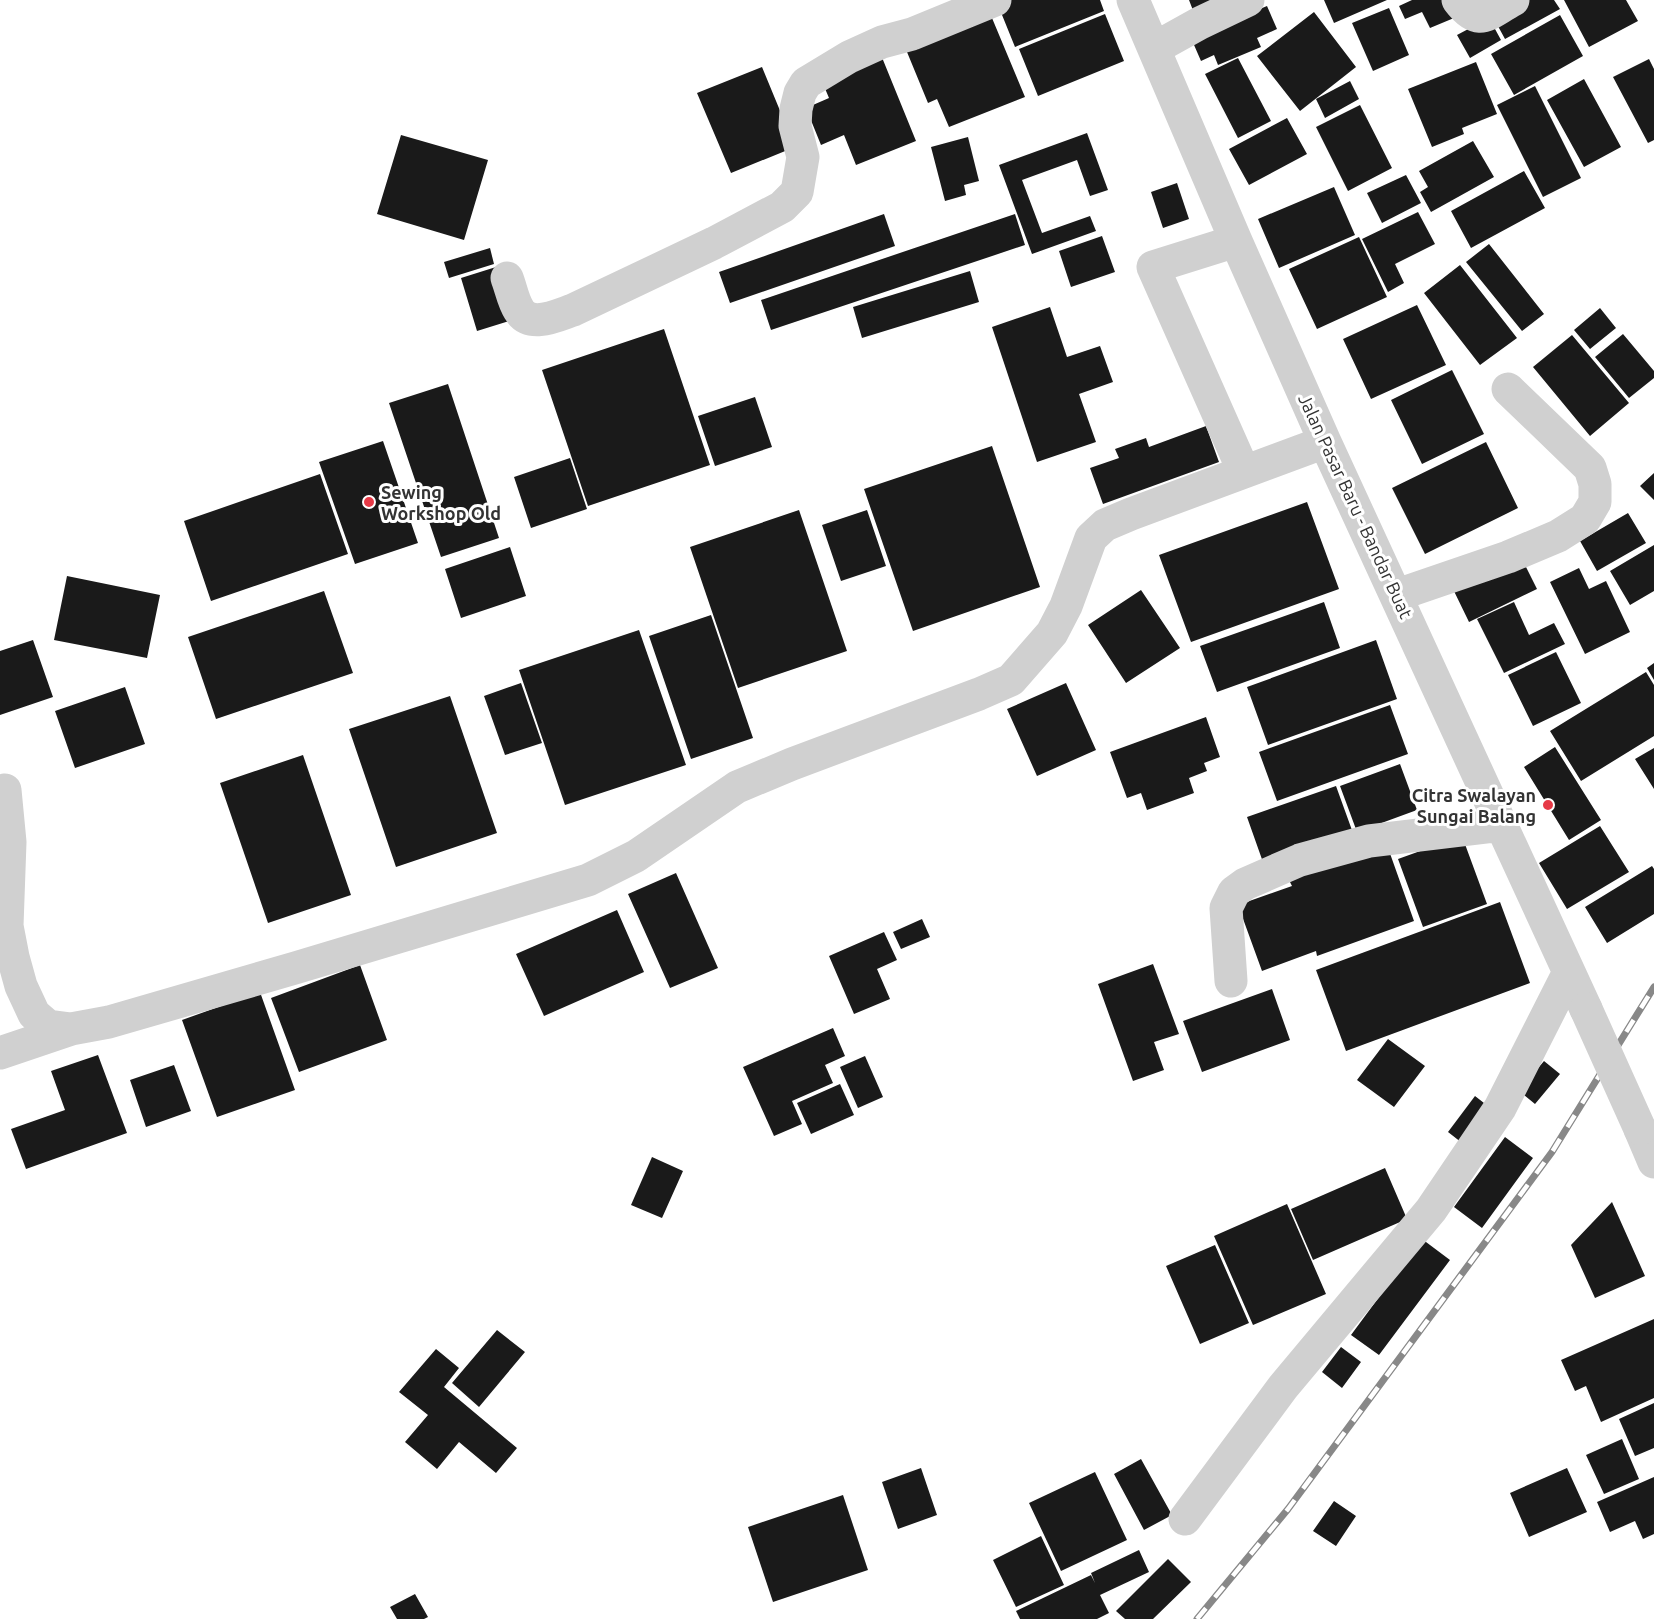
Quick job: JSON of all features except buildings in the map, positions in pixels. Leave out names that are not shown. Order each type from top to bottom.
[{"type":"street","points":[[507,278],[520,313],[538,320],[552,318],[714,243],[782,207],[797,192],[803,157],[795,126],[796,109],[800,93],[806,83],[849,57],[882,42],[922,30],[994,0]]},
{"type":"street","name":"Jalan Pasar Baru - Bandar Buat","points":[[1133,0],[1325,442],[1397,595],[1654,1162]]},
{"type":"street","points":[[1155,48],[1248,0]]},
{"type":"street","points":[[1458,0],[1473,16],[1482,17],[1513,0]]},
{"type":"street","points":[[1236,241],[1153,267],[1244,472]]},
{"type":"street","points":[[1397,595],[1508,557],[1558,537],[1585,519],[1595,502],[1595,484],[1590,468],[1508,389]]},
{"type":"street","points":[[0,1053],[71,1029],[109,1022],[173,1004],[588,880],[636,856],[737,787],[1011,680],[1052,633],[1066,606],[1091,538],[1105,525],[1325,442]]},
{"type":"street","points":[[5,790],[10,842],[7,926],[21,986],[34,1014],[48,1026],[71,1029]]},
{"type":"street","points":[[1232,981],[1226,908],[1234,892],[1245,884],[1300,860],[1369,841],[1502,825]]},
{"type":"street","points":[[1185,1519],[1283,1387],[1431,1210],[1500,1108],[1569,972]]},
{"type":"railway","points":[[1197,1619],[1288,1509],[1552,1152],[1654,987]]},
{"type":"place","name":"Sewing Workshop Old","points":[[369,502]]},
{"type":"place","name":"Citra Swalayan Sungai Balang","points":[[1548,805]]}]
